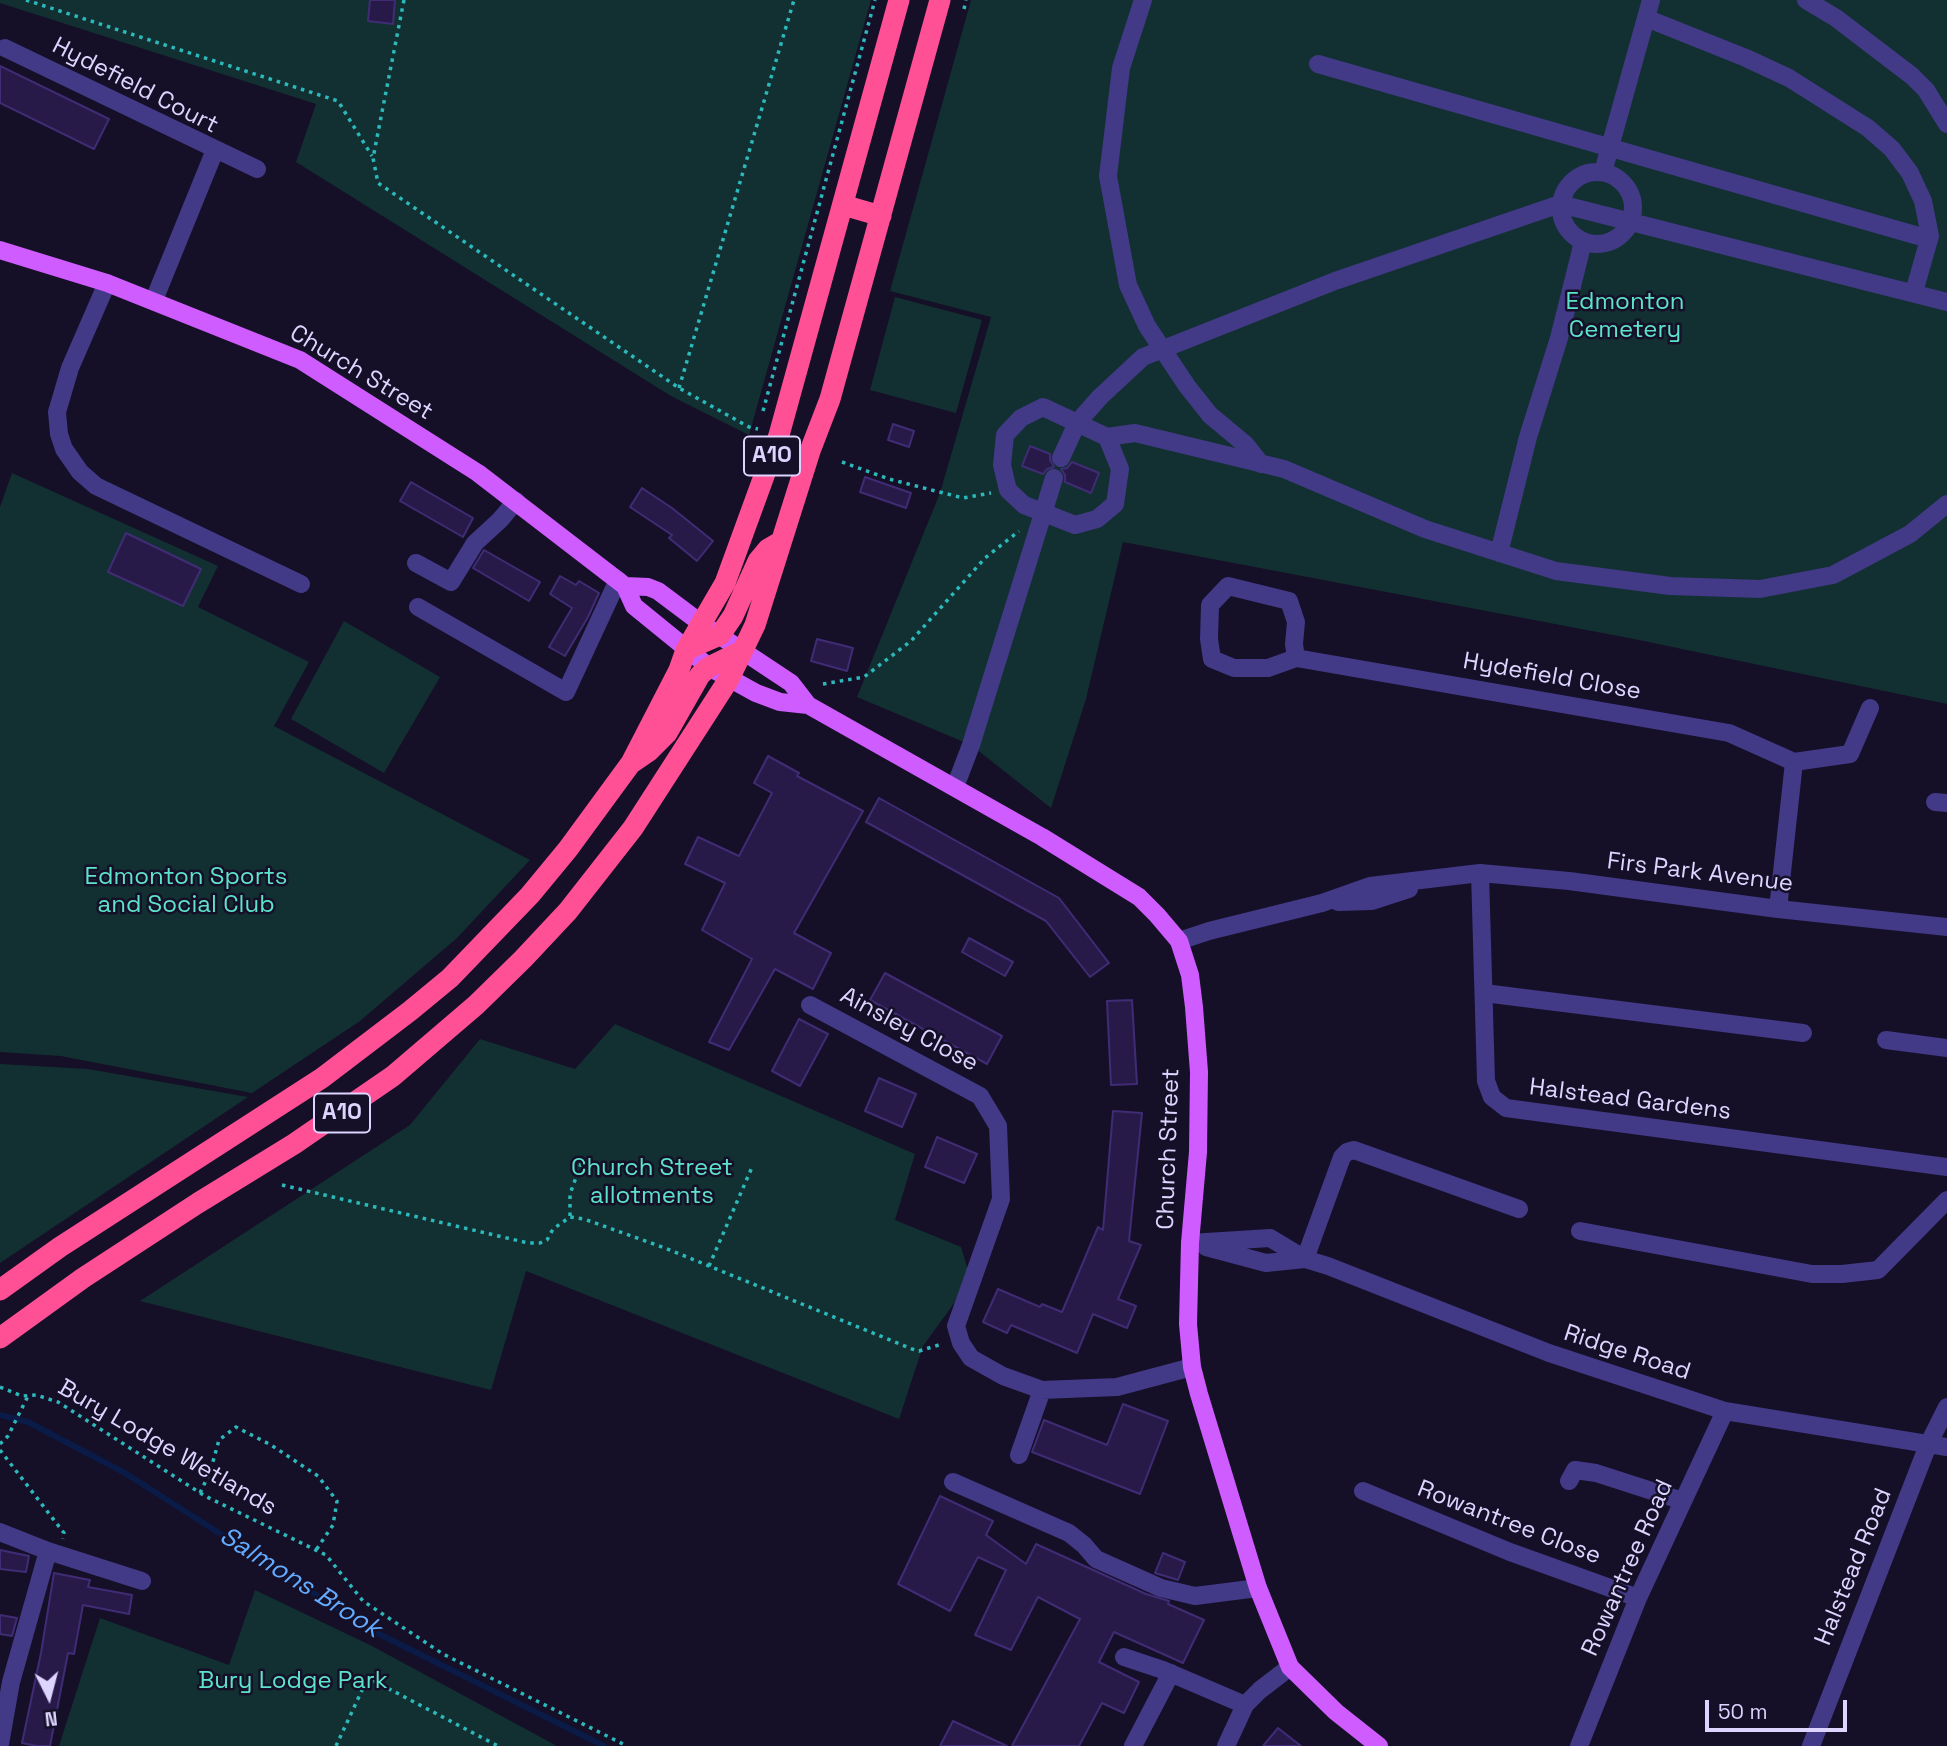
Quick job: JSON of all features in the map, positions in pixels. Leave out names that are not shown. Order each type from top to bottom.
[{"type":"highway","name":"A10","points":[[0,1290],[81,1233],[312,1085],[411,1012],[450,978],[530,895],[568,849],[631,763],[679,670],[686,650],[724,583],[779,435],[899,0]]},
{"type":"highway","name":"A10","points":[[0,1338],[83,1278],[345,1111],[393,1076],[476,1005],[568,911],[634,828],[729,679],[755,625],[810,451],[831,399],[940,0]]},
{"type":"highway","points":[[843,205],[881,216]]},
{"type":"highway","name":"A10","points":[[720,635],[733,616],[758,561],[780,542]]},
{"type":"highway","points":[[686,650],[720,635]]},
{"type":"highway","name":"A10","points":[[631,763],[649,751],[667,733],[700,675],[709,667],[742,652]]},
{"type":"main road","name":"Church Street","points":[[0,250],[154,300],[300,360],[478,472],[621,583],[634,606],[709,667],[780,702],[808,705],[955,787],[1139,897],[1179,941],[1190,975],[1199,1072],[1198,1152],[1190,1243],[1188,1324],[1192,1367],[1258,1588],[1290,1667],[1336,1712],[1379,1746]]},
{"type":"main road","name":"Church Street","points":[[621,583],[648,587],[658,592],[791,683],[808,705]]},
{"type":"street","points":[[1143,0],[1121,68],[1108,176],[1128,285],[1147,326],[1162,350],[1210,415],[1246,445],[1261,464]]},
{"type":"street","points":[[1602,172],[1651,0]]},
{"type":"street","points":[[1806,0],[1836,18],[1912,76],[1926,90],[1947,124]]},
{"type":"street","points":[[1646,18],[1789,78],[1868,128],[1892,149],[1910,173],[1923,201],[1929,239],[1914,292]]},
{"type":"street","name":"Hydefield Court","points":[[5,48],[215,150],[154,300]]},
{"type":"street","points":[[1318,64],[1929,239]]},
{"type":"street","points":[[215,150],[257,169]]},
{"type":"street","points":[[1602,172],[1618,178],[1629,190],[1633,206],[1631,222],[1618,239],[1598,245],[1583,242],[1563,225],[1560,204],[1567,186],[1583,174],[1602,172]]},
{"type":"street","points":[[1061,458],[1077,423],[1100,397],[1143,357],[1335,281],[1560,204],[1947,302]]},
{"type":"street","points":[[1499,553],[1528,437],[1559,338],[1583,242]]},
{"type":"street","points":[[107,283],[70,368],[57,412],[64,449],[80,472],[96,486],[300,584]]},
{"type":"street","points":[[1107,437],[1119,470],[1115,504],[1097,519],[1075,525],[1024,505],[1008,490],[1002,465],[1005,435],[1021,418],[1043,407],[1107,437],[1135,433],[1284,469],[1426,529],[1556,571],[1670,586],[1760,589],[1833,575],[1910,534],[1947,504]]},
{"type":"street","points":[[955,787],[971,745],[1054,478]]},
{"type":"street","points":[[416,563],[451,582],[475,542],[500,520],[516,501]]},
{"type":"street","points":[[418,607],[566,692],[621,583]]},
{"type":"street","name":"Hydefield Close","points":[[1296,658],[1296,622],[1289,601],[1228,586],[1210,606],[1209,639],[1212,659],[1234,668],[1268,668],[1296,658],[1729,733],[1794,762]]},
{"type":"street","points":[[1779,909],[1794,762],[1850,754],[1870,708]]},
{"type":"street","name":"Firs Park Avenue","points":[[1179,941],[1322,903],[1372,901],[1446,877],[1480,873],[1569,881],[1779,909],[1947,927]]},
{"type":"street","name":"Halstead Gardens","points":[[1480,873],[1486,1081],[1492,1097],[1506,1108],[1947,1167]]},
{"type":"street","points":[[1484,993],[1803,1033]]},
{"type":"street","name":"Ainsley Close","points":[[810,1004],[980,1097],[998,1126],[1001,1199],[956,1326],[959,1338]]},
{"type":"street","points":[[1886,1040],[1947,1048]]},
{"type":"street","points":[[1305,1259],[1342,1157],[1354,1150],[1519,1209]]},
{"type":"street","points":[[1580,1231],[1811,1274],[1842,1274],[1878,1270],[1947,1200]]},
{"type":"street","name":"Ridge Road","points":[[1190,1243],[1270,1238],[1305,1259],[1549,1353],[1725,1410],[1947,1447]]},
{"type":"street","points":[[959,1338],[971,1358],[1003,1376],[1042,1390],[1117,1387],[1192,1367]]},
{"type":"street","points":[[1019,1455],[1042,1390]]},
{"type":"street","name":"Halstead Road","points":[[1811,1746],[1928,1445],[1947,1407]]},
{"type":"street","name":"Rowantree Road","points":[[1579,1746],[1638,1598],[1725,1410]]},
{"type":"street","points":[[1569,1481],[1574,1470],[1596,1473],[1683,1501]]},
{"type":"street","points":[[953,1482],[1069,1533],[1096,1559],[1161,1588],[1195,1596],[1258,1588]]},
{"type":"street","name":"Rowantree Close","points":[[1363,1491],[1510,1552],[1638,1598]]},
{"type":"street","points":[[0,1532],[54,1553],[142,1581]]},
{"type":"street","points":[[0,1744],[6,1681],[54,1553]]},
{"type":"street","points":[[1124,1657],[1171,1673],[1245,1705]]},
{"type":"street","points":[[1226,1746],[1245,1705],[1290,1667]]},
{"type":"street","points":[[1133,1746],[1171,1673]]},
{"type":"path","points":[[26,0],[338,101],[373,158],[378,183],[679,388],[749,427],[758,429],[875,0]]},
{"type":"path","points":[[373,158],[404,0]]},
{"type":"path","points":[[679,388],[794,0]]},
{"type":"path","points":[[964,9],[967,0]]},
{"type":"path","points":[[842,462],[889,479],[963,498],[1008,490]]},
{"type":"path","points":[[823,684],[864,677],[911,641],[985,558],[1042,512]]},
{"type":"path","points":[[570,1217],[570,1194],[582,1161]]},
{"type":"path","points":[[709,1266],[753,1165]]},
{"type":"path","points":[[282,1185],[528,1243],[547,1240],[553,1229],[570,1217],[584,1219],[709,1266],[912,1349],[926,1349],[959,1338]]},
{"type":"path","name":"Bury Lodge Wetlands","points":[[0,1387],[22,1396],[36,1395],[58,1402],[200,1493],[331,1558],[363,1601],[443,1654],[627,1746]]},
{"type":"path","points":[[0,1444],[8,1436],[28,1396]]},
{"type":"path","points":[[200,1493],[210,1472],[219,1440],[236,1427],[271,1445],[318,1476],[337,1501],[333,1525],[316,1550]]},
{"type":"path","points":[[0,1450],[64,1533],[54,1553]]},
{"type":"path","points":[[337,1746],[364,1686],[374,1681],[498,1746]]},
{"type":"green space","points":[[0,0],[871,0],[749,435],[671,396],[296,162],[316,104],[0,3]]},
{"type":"green space","name":"Edmonton Cemetery","points":[[971,0],[1947,0],[1947,704],[1634,639],[1123,542],[1086,699],[1051,808],[971,745],[857,697],[940,493],[991,317],[890,291]]},
{"type":"green space","points":[[895,297],[982,320],[956,413],[870,390]]},
{"type":"green space","name":"Edmonton Sports and Social Club","points":[[12,473],[218,566],[198,607],[309,662],[274,726],[530,860],[457,938],[360,1021],[252,1093],[61,1056],[0,1052],[0,507]]},
{"type":"green space","points":[[344,621],[440,677],[384,773],[291,719]]},
{"type":"green space","name":"Church Street allotments","points":[[615,1024],[915,1154],[895,1220],[961,1247],[971,1280],[923,1346],[899,1419],[526,1271],[491,1390],[140,1301],[410,1125],[480,1039],[575,1069]]},
{"type":"green space","points":[[0,1064],[88,1069],[248,1097],[0,1263]]},
{"type":"green space","name":"Bury Lodge Park","points":[[255,1590],[372,1646],[557,1746],[59,1746],[100,1618],[229,1665]]},
{"type":"building","points":[[370,0],[395,0],[393,24],[368,21]]},
{"type":"building","points":[[0,66],[109,119],[94,149],[0,103]]},
{"type":"building","points":[[893,424],[914,431],[909,447],[888,440]]},
{"type":"building","points":[[1030,446],[1050,454],[1054,467],[1043,474],[1022,466]]},
{"type":"building","points":[[1072,462],[1099,473],[1091,493],[1065,482],[1061,469],[1067,468]]},
{"type":"building","points":[[865,477],[911,493],[906,508],[860,492]]},
{"type":"building","points":[[411,482],[473,518],[463,537],[400,501]]},
{"type":"building","points":[[642,488],[713,541],[697,561],[669,538],[672,535],[630,507]]},
{"type":"building","points":[[126,533],[201,569],[183,606],[108,572]]},
{"type":"building","points":[[484,550],[540,582],[529,601],[473,568]]},
{"type":"building","points":[[560,576],[576,585],[579,581],[599,593],[565,656],[549,647],[572,608],[550,594]]},
{"type":"building","points":[[817,639],[853,648],[847,671],[811,661]]},
{"type":"building","points":[[768,756],[799,773],[797,776],[863,811],[794,933],[831,953],[813,989],[775,969],[729,1050],[709,1042],[752,959],[702,930],[725,883],[685,864],[698,837],[739,856],[772,793],[754,783]]},
{"type":"building","points":[[879,798],[1059,898],[1109,963],[1090,977],[1046,921],[866,822]]},
{"type":"building","points":[[969,938],[1013,962],[1005,976],[962,952]]},
{"type":"building","points":[[885,973],[1002,1036],[987,1064],[870,1000]]},
{"type":"building","points":[[1132,1000],[1137,1084],[1111,1085],[1107,1001]]},
{"type":"building","points":[[799,1019],[828,1034],[800,1086],[772,1071]]},
{"type":"building","points":[[879,1078],[916,1094],[902,1127],[865,1111]]},
{"type":"building","points":[[1113,1111],[1142,1113],[1129,1241],[1141,1245],[1118,1299],[1136,1306],[1127,1328],[1093,1314],[1077,1353],[1011,1325],[1007,1333],[983,1322],[998,1289],[1040,1307],[1042,1304],[1062,1312],[1098,1227],[1103,1230]]},
{"type":"building","points":[[937,1137],[977,1154],[964,1183],[925,1167]]},
{"type":"building","points":[[1123,1404],[1168,1421],[1140,1494],[1032,1452],[1044,1420],[1107,1445]]},
{"type":"building","points":[[940,1496],[993,1521],[986,1535],[1026,1564],[1036,1544],[1146,1594],[1169,1601],[1168,1604],[1204,1620],[1183,1663],[1114,1632],[1099,1662],[1139,1682],[1124,1713],[1102,1703],[1079,1746],[1012,1746],[1080,1619],[1038,1597],[1011,1650],[975,1635],[1006,1570],[978,1557],[950,1611],[898,1584]]},
{"type":"building","points":[[0,1550],[29,1556],[26,1572],[0,1569]]},
{"type":"building","points":[[1163,1553],[1185,1562],[1178,1580],[1155,1573]]},
{"type":"building","points":[[54,1573],[90,1580],[88,1587],[132,1595],[129,1614],[83,1605],[74,1654],[68,1653],[50,1746],[37,1746],[22,1743]]},
{"type":"building","points":[[0,1615],[17,1618],[12,1636],[0,1634]]},
{"type":"building","points":[[953,1721],[1007,1746],[940,1746]]},
{"type":"building","points":[[1278,1728],[1301,1746],[1263,1746]]},
{"type":"waterway","name":"Salmons Brook","points":[[0,1415],[28,1422],[125,1473],[371,1630],[604,1746]]}]
